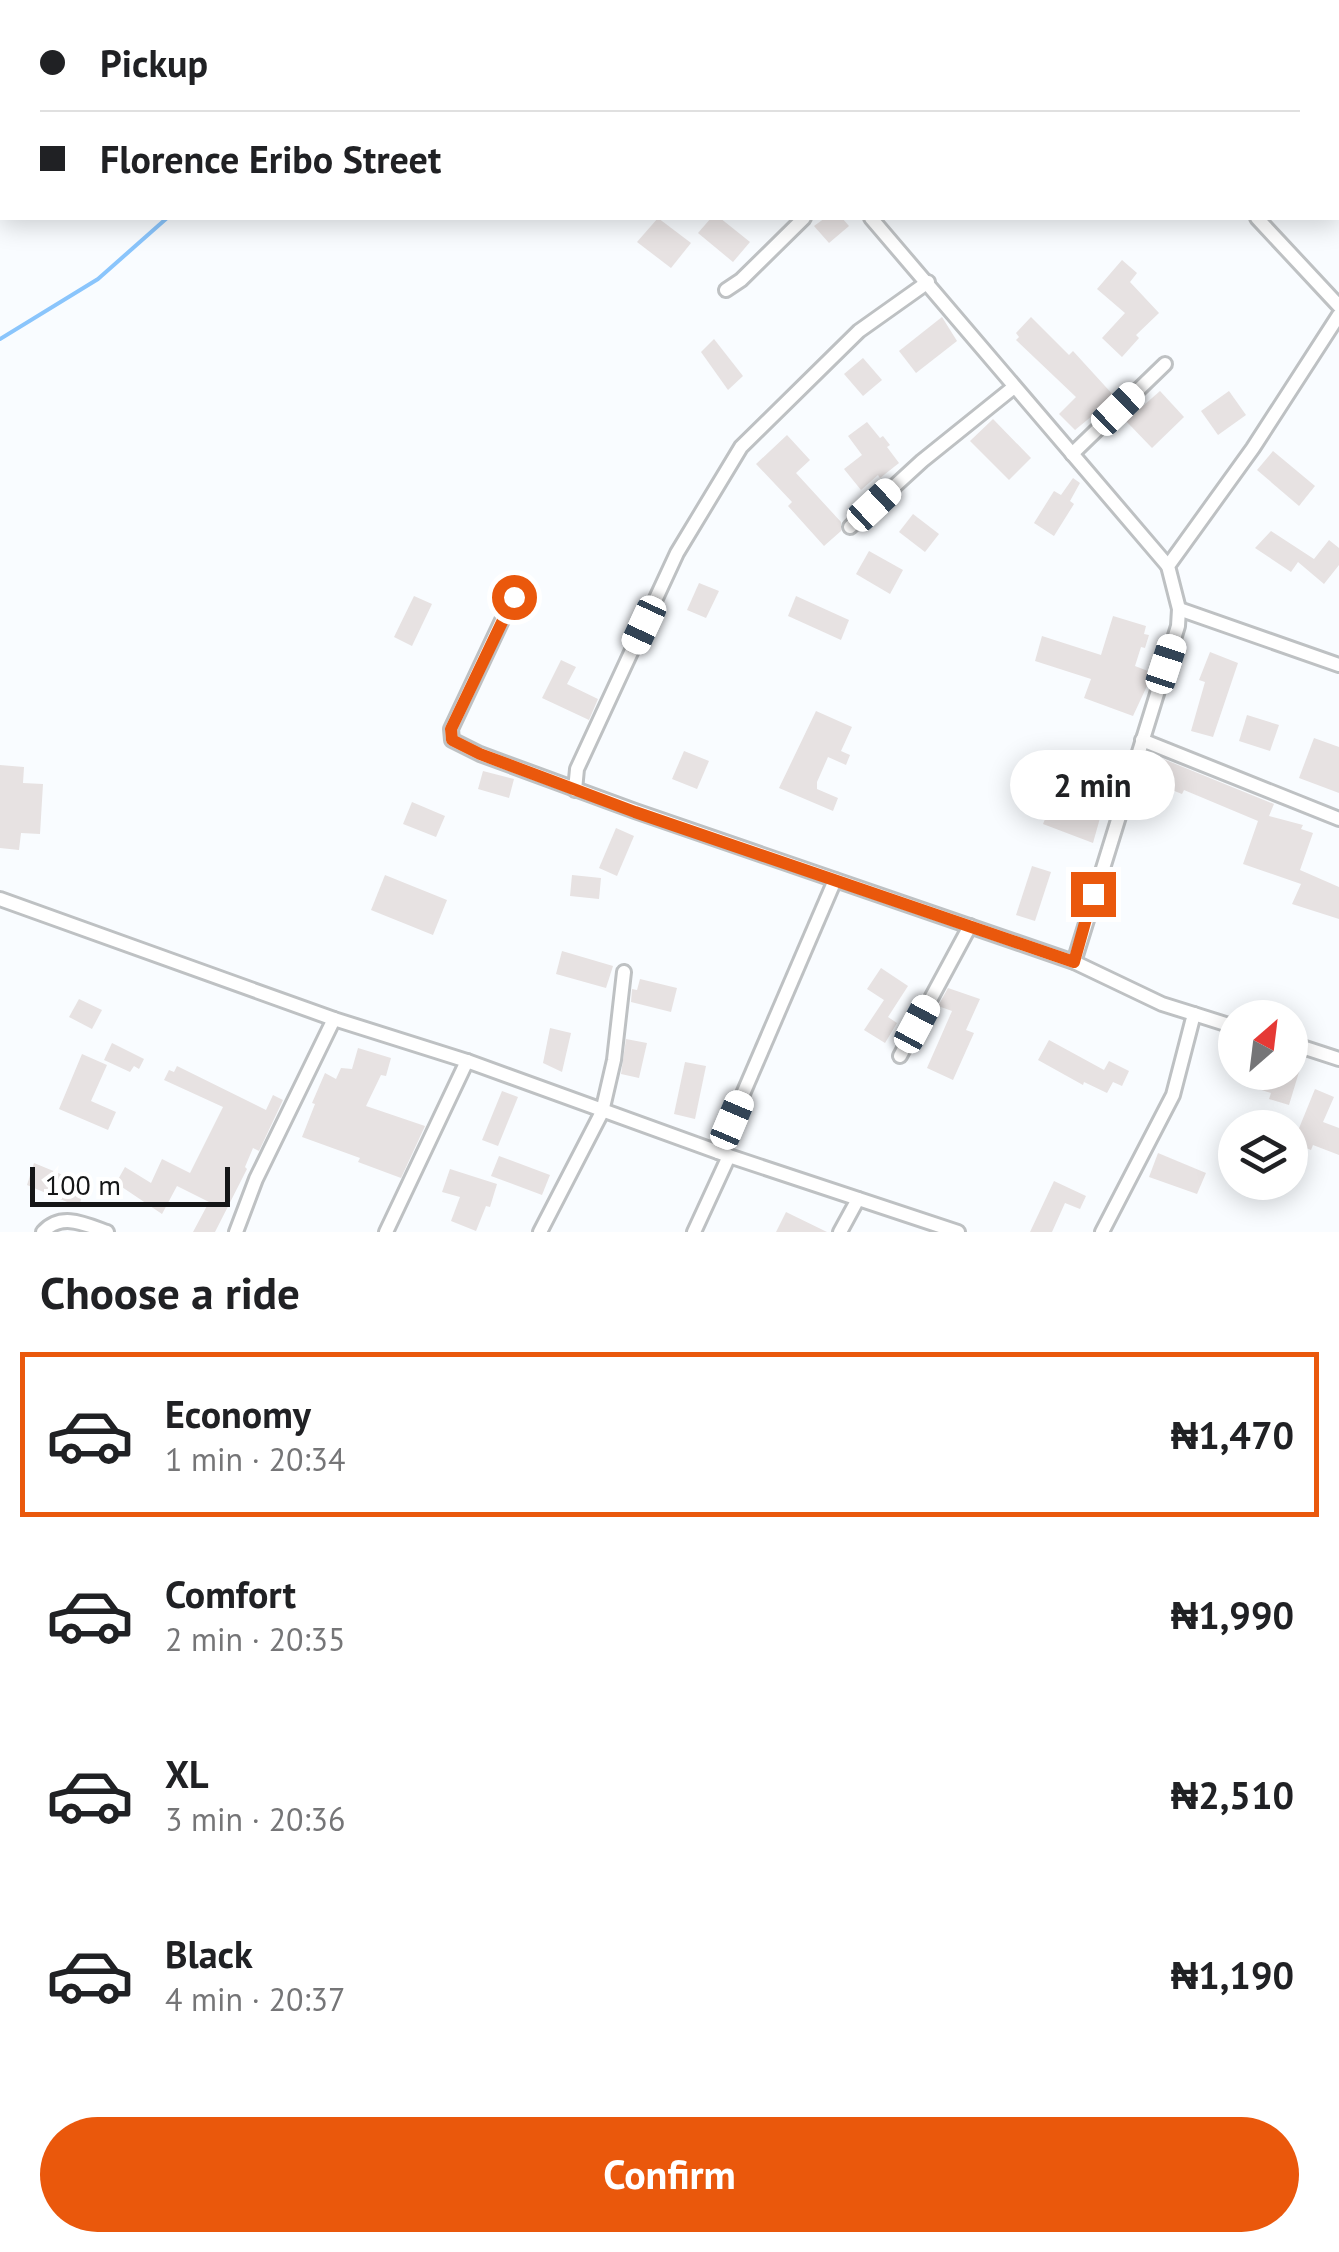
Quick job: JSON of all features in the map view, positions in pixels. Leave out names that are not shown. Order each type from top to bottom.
[{"type":"street","points":[[726,290],[802,220]]},
{"type":"street","points":[[873,220],[1168,566],[1179,609],[1178,626],[1074,962]]},
{"type":"street","points":[[1258,220],[1339,306]]},
{"type":"street","points":[[575,790],[578,769],[676,553],[741,447],[859,331],[928,282]]},
{"type":"street","points":[[1168,566],[1253,448],[1339,316]]},
{"type":"street","points":[[1072,454],[1165,364]]},
{"type":"street","points":[[850,527],[922,461],[1014,388]]},
{"type":"street","points":[[514,597],[451,729],[452,740],[575,790],[1074,962],[1162,1004],[1218,1021]]},
{"type":"street","points":[[1179,609],[1339,665]]},
{"type":"street","points":[[1142,740],[1339,819]]},
{"type":"street","points":[[694,1232],[835,880]]},
{"type":"street","points":[[0,900],[334,1019],[468,1061],[723,1154],[958,1232]]},
{"type":"street","points":[[900,1056],[970,926]]},
{"type":"street","points":[[540,1232],[602,1112],[614,1060],[624,972]]},
{"type":"street","points":[[1102,1232],[1173,1095],[1194,1014]]},
{"type":"street","points":[[236,1232],[256,1179],[334,1019]]},
{"type":"street","points":[[1308,1050],[1339,1059]]},
{"type":"street","points":[[386,1232],[468,1061]]},
{"type":"street","points":[[840,1232],[858,1199]]},
{"type":"street","points":[[43,1232],[50,1224],[75,1220],[106,1232]]},
{"type":"building","points":[[661,220],[691,243],[671,268],[637,242]]},
{"type":"building","points":[[709,220],[722,220],[750,242],[733,262],[698,233]]},
{"type":"building","points":[[822,220],[844,220],[849,226],[829,243],[814,226]]},
{"type":"building","points":[[1122,260],[1137,273],[1130,282],[1159,313],[1136,335],[1139,338],[1122,357],[1102,338],[1125,313],[1097,289]]},
{"type":"building","points":[[942,317],[957,341],[916,373],[899,351]]},
{"type":"building","points":[[1031,317],[1069,355],[1073,351],[1115,397],[1075,430],[1059,414],[1076,397],[1016,340],[1016,333]]},
{"type":"building","points":[[714,339],[743,376],[728,390],[701,352]]},
{"type":"building","points":[[863,358],[882,380],[863,396],[844,374]]},
{"type":"building","points":[[1160,391],[1184,417],[1152,448],[1126,421]]},
{"type":"building","points":[[1229,391],[1246,415],[1218,435],[1201,411]]},
{"type":"building","points":[[993,419],[1031,458],[1009,480],[970,441]]},
{"type":"building","points":[[867,422],[880,438],[883,436],[899,463],[861,490],[844,469],[862,455],[848,436]]},
{"type":"building","points":[[787,435],[810,460],[796,473],[841,522],[841,531],[824,546],[788,506],[792,502],[756,464]]},
{"type":"building","points":[[1273,451],[1315,486],[1299,506],[1257,470]]},
{"type":"building","points":[[1073,478],[1080,483],[1070,501],[1074,504],[1054,536],[1034,523],[1054,491],[1061,495]]},
{"type":"building","points":[[913,514],[939,534],[925,552],[899,532]]},
{"type":"building","points":[[1271,531],[1314,559],[1329,540],[1339,548],[1339,565],[1324,584],[1298,562],[1291,572],[1255,548]]},
{"type":"building","points":[[869,551],[903,570],[890,594],[856,574]]},
{"type":"building","points":[[699,583],[719,591],[706,618],[687,610]]},
{"type":"building","points":[[414,596],[432,604],[412,646],[394,637]]},
{"type":"building","points":[[796,596],[849,620],[841,640],[788,616]]},
{"type":"building","points":[[1113,616],[1146,626],[1144,634],[1149,635],[1135,666],[1153,673],[1133,716],[1084,698],[1091,679],[1035,661],[1042,636],[1101,655]]},
{"type":"building","points":[[1210,652],[1238,663],[1213,737],[1191,731],[1205,682],[1199,680]]},
{"type":"building","points":[[561,660],[576,667],[567,684],[598,699],[589,720],[542,698]]},
{"type":"building","points":[[816,711],[852,727],[841,751],[850,755],[846,765],[828,757],[817,782],[817,789],[838,798],[833,811],[779,788]]},
{"type":"building","points":[[1247,715],[1279,725],[1270,751],[1239,741]]},
{"type":"building","points":[[1314,738],[1339,747],[1339,793],[1299,778]]},
{"type":"building","points":[[684,751],[709,761],[697,789],[672,779]]},
{"type":"building","points":[[1151,754],[1274,804],[1269,816],[1303,825],[1301,829],[1313,833],[1300,870],[1339,887],[1339,919],[1292,904],[1301,884],[1243,864],[1258,821],[1184,790],[1182,794],[1142,778]]},
{"type":"building","points":[[1026,759],[1109,786],[1093,843],[1043,824],[1055,795],[1018,781],[1019,777],[1014,775],[1017,765],[1023,767]]},
{"type":"building","points":[[0,765],[24,767],[23,783],[43,784],[40,834],[21,833],[19,850],[0,848]]},
{"type":"building","points":[[483,771],[514,779],[509,798],[478,789]]},
{"type":"building","points":[[412,802],[445,816],[436,837],[403,824]]},
{"type":"building","points":[[616,828],[634,836],[617,876],[599,868]]},
{"type":"building","points":[[1032,866],[1051,872],[1035,921],[1016,915]]},
{"type":"building","points":[[385,875],[447,900],[433,935],[371,910]]},
{"type":"building","points":[[572,875],[601,878],[599,899],[570,896]]},
{"type":"building","points":[[562,951],[613,966],[606,988],[556,974]]},
{"type":"building","points":[[881,968],[908,986],[888,1017],[897,1023],[885,1043],[864,1030],[884,1000],[867,989]]},
{"type":"building","points":[[640,979],[677,988],[671,1012],[631,1002],[632,989],[637,990]]},
{"type":"building","points":[[948,988],[980,999],[966,1030],[974,1033],[953,1080],[927,1068],[952,1011],[938,1006]]},
{"type":"building","points":[[79,999],[102,1010],[92,1029],[69,1017]]},
{"type":"building","points":[[550,1028],[571,1033],[562,1072],[543,1063]]},
{"type":"building","points":[[626,1039],[647,1043],[639,1078],[621,1074]]},
{"type":"building","points":[[1049,1040],[1104,1070],[1109,1061],[1129,1071],[1122,1086],[1113,1082],[1107,1093],[1084,1082],[1083,1085],[1038,1060]]},
{"type":"building","points":[[112,1043],[144,1059],[139,1069],[134,1066],[130,1072],[104,1060]]},
{"type":"building","points":[[358,1048],[391,1058],[386,1076],[381,1075],[366,1106],[425,1126],[401,1178],[302,1137],[325,1073],[336,1079],[341,1068],[352,1069]]},
{"type":"building","points":[[82,1054],[107,1065],[91,1101],[116,1112],[108,1130],[59,1109]]},
{"type":"building","points":[[685,1062],[706,1066],[695,1119],[674,1114]]},
{"type":"building","points":[[177,1066],[266,1110],[273,1095],[283,1100],[259,1151],[253,1148],[247,1169],[215,1232],[193,1232],[209,1202],[177,1186],[162,1214],[116,1183],[125,1167],[151,1183],[162,1159],[190,1173],[223,1107],[164,1080],[169,1070],[174,1072]]},
{"type":"building","points":[[1315,1089],[1334,1097],[1323,1122],[1339,1128],[1339,1155],[1313,1145],[1308,1149],[1306,1110]]},
{"type":"building","points":[[1261,1090],[1294,1090],[1289,1105],[1269,1099],[1271,1093]]},
{"type":"building","points":[[502,1091],[518,1097],[498,1146],[482,1140]]},
{"type":"building","points":[[1158,1153],[1206,1173],[1197,1194],[1149,1177]]},
{"type":"building","points":[[499,1156],[550,1175],[542,1195],[491,1176]]},
{"type":"building","points":[[34,1163],[85,1184],[79,1207],[27,1185]]},
{"type":"building","points":[[450,1169],[497,1184],[476,1231],[451,1221],[460,1197],[442,1192]]},
{"type":"building","points":[[1054,1181],[1086,1196],[1080,1209],[1065,1203],[1052,1232],[1030,1232]]},
{"type":"building","points":[[786,1212],[827,1232],[776,1232]]},
{"type":"waterway","points":[[0,339],[98,279],[165,220]]},
{"type":"route","points":[[514,597],[451,729],[452,740],[635,812],[1074,962],[1093,894]]}]
